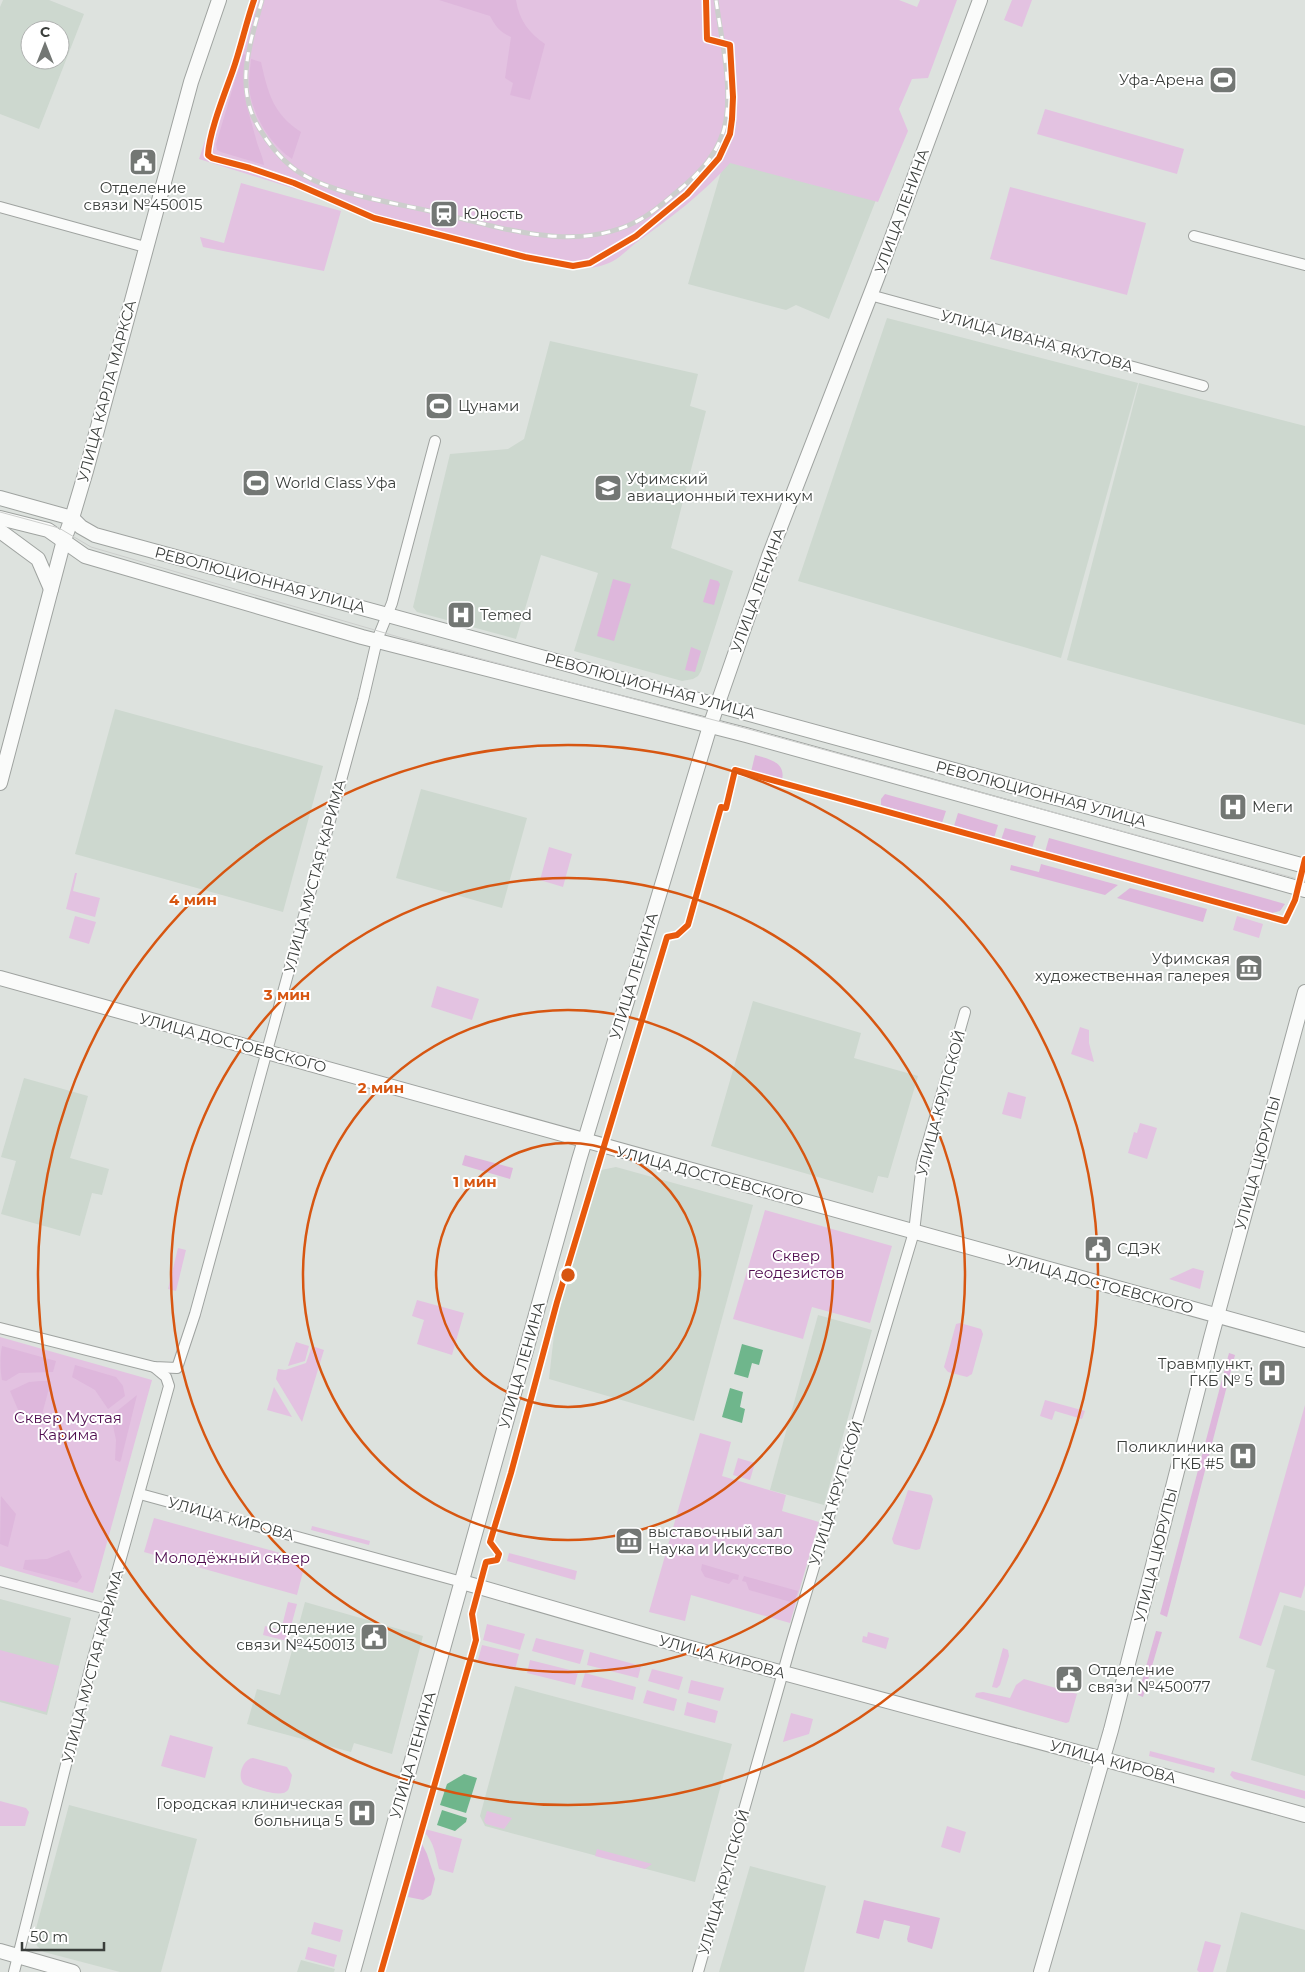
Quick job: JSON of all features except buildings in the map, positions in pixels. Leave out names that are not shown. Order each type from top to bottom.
[{"type":"main road","name":"УЛИЦА КАРЛА МАРКСА","points":[[0,783],[64,540],[72,518],[191,82],[219,0]]},
{"type":"main road","name":"УЛИЦА ЛЕНИНА","points":[[353,1972],[584,1142],[710,726],[769,556],[870,295],[980,0]]},
{"type":"main road","name":"РЕВОЛЮЦИОННАЯ УЛИЦА","points":[[0,498],[72,518],[81,527],[95,535],[1305,866]]},
{"type":"main road","points":[[0,518],[48,530],[85,556],[377,640],[710,726],[1305,890]]},
{"type":"main road","points":[[0,531],[38,559],[51,589]]},
{"type":"main road","name":"УЛИЦА ДОСТОЕВСКОГО","points":[[0,978],[584,1142],[1305,1340]]},
{"type":"main road","name":"УЛИЦА ЦЮРУПЫ","points":[[1042,1972],[1103,1759],[1217,1317],[1305,992]]},
{"type":"main road","name":"УЛИЦА КИРОВА","points":[[462,1582],[783,1674],[1305,1815]]},
{"type":"main road","points":[[0,1951],[74,1972]]},
{"type":"street","points":[[0,207],[145,247]]},
{"type":"street","points":[[1194,236],[1305,265]]},
{"type":"street","name":"УЛИЦА ИВАНА ЯКУТОВА","points":[[870,295],[1203,386]]},
{"type":"street","name":"УЛИЦА МУСТАЯ КАРИМА","points":[[154,1367],[177,1368],[195,1314],[363,700],[377,640],[392,603],[435,441]]},
{"type":"street","name":"УЛИЦА КРУПСКОЙ","points":[[698,1972],[783,1674],[914,1232],[922,1163],[965,1012]]},
{"type":"street","points":[[0,1328],[154,1367]]},
{"type":"street","name":"УЛИЦА МУСТАЯ КАРИМА","points":[[14,1972],[90,1669],[169,1386],[166,1377],[154,1367]]},
{"type":"street","name":"УЛИЦА КИРОВА","points":[[140,1494],[462,1582]]},
{"type":"street","points":[[0,1581],[107,1609]]},
{"type":"shaded area","points":[[3,0],[49,0],[84,14],[70,50],[70,20],[20,20],[20,70],[62,70],[39,129],[0,114],[0,7]]},
{"type":"shaded area","points":[[439,0],[516,0],[522,20],[534,35],[545,44],[530,100],[510,95],[513,83],[505,78],[511,37],[499,29],[490,16]]},
{"type":"shaded area","points":[[243,54],[246,55],[244,68],[245,98],[264,165],[217,150],[216,144]]},
{"type":"shaded area","points":[[251,59],[261,62],[273,102],[284,118],[301,132],[292,159],[271,139],[256,113],[249,90]]},
{"type":"shaded area","points":[[725,158],[876,200],[829,319],[796,305],[786,310],[688,284]]},
{"type":"shaded area","points":[[887,318],[1138,383],[1061,658],[798,581]]},
{"type":"shaded area","name":"Уфимский авиационный техникум","points":[[550,341],[698,374],[690,406],[706,411],[671,548],[733,571],[701,671],[693,679],[682,681],[574,651],[598,573],[541,555],[516,639],[417,612],[413,607],[450,454],[508,449],[524,439]]},
{"type":"shaded area","points":[[1139,383],[1305,426],[1305,725],[1067,660]]},
{"type":"shaded area","points":[[613,579],[631,584],[614,641],[597,636]]},
{"type":"shaded area","points":[[710,579],[718,581],[720,584],[714,605],[703,602]]},
{"type":"shaded area","points":[[691,647],[701,651],[695,672],[685,670]]},
{"type":"shaded area","points":[[115,709],[323,766],[283,912],[75,854]]},
{"type":"shaded area","points":[[755,755],[771,760],[779,765],[783,774],[782,780],[751,772]]},
{"type":"shaded area","points":[[421,789],[527,818],[502,908],[396,878]]},
{"type":"shaded area","points":[[885,794],[946,811],[942,823],[881,805],[881,799]]},
{"type":"shaded area","points":[[958,813],[998,825],[994,838],[954,826]]},
{"type":"shaded area","points":[[1005,828],[1036,836],[1032,848],[1001,840]]},
{"type":"shaded area","points":[[1049,838],[1285,904],[1280,911],[1268,914],[1045,852]]},
{"type":"shaded area","points":[[1041,864],[1118,885],[1105,895],[1010,870],[1011,865],[1039,872]]},
{"type":"shaded area","points":[[1130,888],[1207,909],[1203,922],[1117,898]]},
{"type":"shaded area","points":[[753,1001],[861,1033],[854,1058],[918,1076],[888,1178],[878,1176],[873,1193],[711,1146]]},
{"type":"shaded area","points":[[24,1078],[88,1096],[70,1158],[109,1169],[102,1195],[92,1193],[80,1236],[1,1214],[16,1161],[1,1157]]},
{"type":"shaded area","points":[[465,1155],[513,1168],[510,1179],[462,1165]]},
{"type":"shaded area","points":[[616,1167],[753,1205],[694,1421],[549,1379],[557,1308],[601,1170]]},
{"type":"shaded area","points":[[818,1315],[872,1330],[824,1505],[770,1490]]},
{"type":"shaded area","points":[[742,1344],[763,1350],[759,1365],[752,1363],[748,1378],[734,1374]]},
{"type":"shaded area","points":[[2,1346],[56,1361],[53,1372],[19,1373],[6,1381],[2,1380],[0,1363]]},
{"type":"shaded area","points":[[1229,1353],[1235,1355],[1167,1617],[1160,1614]]},
{"type":"shaded area","points":[[75,1365],[116,1377],[123,1386],[125,1396],[108,1409],[95,1390],[72,1377]]},
{"type":"shaded area","points":[[51,1381],[41,1418],[19,1412],[10,1391],[29,1382]]},
{"type":"shaded area","points":[[730,1388],[743,1392],[740,1407],[745,1409],[742,1423],[722,1417]]},
{"type":"shaded area","points":[[137,1395],[120,1462],[115,1460],[116,1440],[111,1416]]},
{"type":"shaded area","points":[[1,1496],[16,1514],[8,1547],[0,1544]]},
{"type":"shaded area","points":[[69,1550],[82,1577],[77,1583],[23,1569],[25,1560],[47,1559]]},
{"type":"shaded area","points":[[702,1564],[739,1575],[738,1580],[733,1579],[729,1584],[705,1577],[701,1570]]},
{"type":"shaded area","points":[[744,1576],[798,1591],[794,1603],[749,1590],[746,1582],[742,1581]]},
{"type":"shaded area","points":[[0,1599],[71,1618],[47,1715],[0,1702]]},
{"type":"shaded area","points":[[305,1602],[423,1636],[392,1754],[354,1743],[351,1752],[247,1724],[257,1689],[280,1695]]},
{"type":"shaded area","points":[[1284,1605],[1305,1611],[1305,1776],[1251,1760],[1275,1670],[1266,1667]]},
{"type":"shaded area","points":[[1156,1631],[1162,1632],[1143,1697],[1138,1695]]},
{"type":"shaded area","points":[[515,1686],[732,1744],[695,1882],[485,1826],[480,1816]]},
{"type":"shaded area","points":[[464,1774],[477,1778],[466,1813],[440,1805],[447,1784]]},
{"type":"shaded area","points":[[69,1805],[197,1839],[161,1972],[120,1972],[44,1952],[37,1946],[34,1936]]},
{"type":"shaded area","points":[[442,1810],[467,1818],[466,1822],[455,1831],[437,1825]]},
{"type":"shaded area","points":[[422,1844],[435,1879],[431,1895],[423,1900],[408,1897]]},
{"type":"shaded area","points":[[750,1866],[826,1886],[804,1972],[719,1972]]},
{"type":"shaded area","points":[[864,1900],[940,1918],[932,1949],[908,1942],[910,1926],[884,1920],[879,1939],[856,1933]]},
{"type":"shaded area","points":[[1241,1912],[1305,1930],[1305,1972],[1226,1972]]},
{"type":"shaded area","points":[[301,1960],[335,1969],[334,1972],[297,1972]]},
{"type":"green space","points":[[251,0],[899,0],[917,7],[920,0],[957,0],[928,78],[912,79],[899,109],[908,131],[878,202],[730,163],[686,205],[616,259],[602,266],[571,268],[556,266],[374,221],[318,196],[199,159]]},
{"type":"green space","points":[[1012,0],[1032,0],[1022,27],[1004,20]]},
{"type":"green space","points":[[1045,109],[1184,149],[1177,174],[1037,134]]},
{"type":"green space","points":[[241,183],[341,211],[324,271],[203,247],[200,237],[224,243]]},
{"type":"green space","points":[[1010,187],[1146,223],[1127,295],[990,259]]},
{"type":"green space","points":[[549,847],[572,854],[563,887],[540,880]]},
{"type":"green space","points":[[75,873],[77,873],[73,891],[100,898],[95,917],[66,909]]},
{"type":"green space","points":[[75,916],[96,922],[89,944],[69,938]]},
{"type":"green space","points":[[1237,916],[1263,924],[1259,938],[1233,930]]},
{"type":"green space","points":[[437,986],[479,999],[472,1020],[431,1007]]},
{"type":"green space","points":[[1080,1027],[1089,1030],[1089,1043],[1094,1062],[1071,1054]]},
{"type":"green space","points":[[1008,1092],[1026,1097],[1021,1119],[1002,1114]]},
{"type":"green space","points":[[1140,1123],[1157,1128],[1147,1159],[1128,1153],[1134,1132],[1137,1133]]},
{"type":"green space","name":"Сквер геодезистов","points":[[765,1210],[892,1246],[870,1323],[812,1307],[803,1339],[733,1319]]},
{"type":"green space","points":[[178,1248],[186,1250],[176,1291],[168,1289]]},
{"type":"green space","points":[[1193,1268],[1204,1271],[1200,1289],[1169,1279]]},
{"type":"green space","points":[[417,1300],[464,1313],[452,1355],[417,1344],[424,1320],[412,1316]]},
{"type":"green space","points":[[960,1323],[981,1329],[983,1334],[972,1374],[967,1377],[948,1372],[944,1367],[956,1324]]},
{"type":"green space","name":"Сквер Мустая Карима","points":[[0,1337],[152,1380],[93,1593],[0,1566]]},
{"type":"green space","points":[[296,1342],[309,1346],[305,1361],[288,1366]]},
{"type":"green space","points":[[312,1346],[324,1350],[302,1422],[276,1379],[278,1369],[285,1370],[306,1363]]},
{"type":"green space","points":[[274,1387],[292,1417],[267,1410]]},
{"type":"green space","points":[[1045,1400],[1085,1411],[1082,1419],[1055,1411],[1052,1420],[1040,1416]]},
{"type":"green space","points":[[1305,1405],[1305,1585],[1301,1598],[1280,1592],[1261,1646],[1239,1638]]},
{"type":"green space","points":[[700,1433],[731,1442],[722,1476],[786,1495],[782,1511],[819,1522],[790,1623],[691,1595],[685,1621],[649,1612]]},
{"type":"green space","points":[[738,1458],[755,1463],[750,1480],[733,1475]]},
{"type":"green space","points":[[908,1490],[931,1495],[933,1499],[920,1549],[916,1550],[894,1544],[892,1539]]},
{"type":"green space","name":"Молодёжный сквер","points":[[154,1518],[306,1560],[297,1595],[144,1552]]},
{"type":"green space","points":[[312,1526],[370,1541],[369,1545],[311,1530]]},
{"type":"green space","points":[[509,1553],[577,1571],[575,1580],[507,1561]]},
{"type":"green space","points":[[288,1602],[297,1604],[287,1641],[263,1635],[265,1626],[281,1630]]},
{"type":"green space","points":[[487,1624],[525,1634],[520,1650],[483,1640]]},
{"type":"green space","points":[[868,1632],[889,1638],[886,1649],[862,1642],[863,1636],[867,1637]]},
{"type":"green space","points":[[536,1638],[584,1650],[580,1664],[532,1651]]},
{"type":"green space","points":[[482,1645],[519,1654],[515,1670],[478,1660]]},
{"type":"green space","points":[[1003,1648],[1008,1650],[1009,1656],[1000,1685],[997,1688],[992,1687]]},
{"type":"green space","points":[[0,1650],[59,1666],[46,1712],[0,1700]]},
{"type":"green space","points":[[590,1652],[641,1666],[638,1678],[587,1665]]},
{"type":"green space","points":[[530,1660],[578,1672],[575,1685],[527,1673]]},
{"type":"green space","points":[[652,1669],[683,1677],[679,1690],[648,1681]]},
{"type":"green space","points":[[585,1673],[636,1687],[633,1700],[581,1687]]},
{"type":"green space","points":[[1024,1679],[1077,1694],[1069,1722],[1066,1723],[975,1697],[976,1693],[983,1692],[1010,1698],[1016,1685]]},
{"type":"green space","points":[[691,1680],[724,1688],[720,1701],[688,1693]]},
{"type":"green space","points":[[647,1690],[677,1699],[674,1711],[643,1703]]},
{"type":"green space","points":[[687,1702],[718,1711],[715,1723],[684,1715]]},
{"type":"green space","points":[[791,1713],[813,1719],[809,1734],[783,1742]]},
{"type":"green space","points":[[170,1735],[213,1747],[205,1778],[161,1766]]},
{"type":"green space","points":[[1150,1751],[1215,1768],[1214,1773],[1149,1756]]},
{"type":"green space","points":[[253,1758],[287,1767],[292,1775],[288,1790],[274,1793],[245,1785],[241,1778],[243,1765]]},
{"type":"green space","points":[[1232,1771],[1305,1791],[1305,1799],[1234,1779],[1230,1775]]},
{"type":"green space","points":[[0,1801],[26,1808],[29,1812],[25,1826],[0,1826]]},
{"type":"green space","points":[[487,1811],[512,1818],[504,1829],[486,1824],[484,1821]]},
{"type":"green space","points":[[947,1826],[966,1832],[960,1853],[941,1847]]},
{"type":"green space","points":[[425,1829],[462,1839],[453,1873],[439,1869],[436,1854],[424,1832]]},
{"type":"green space","points":[[597,1849],[652,1864],[645,1869],[595,1856]]},
{"type":"green space","points":[[314,1922],[343,1930],[340,1942],[311,1934]]},
{"type":"green space","points":[[1205,1941],[1221,1945],[1213,1972],[1199,1972],[1197,1970]]},
{"type":"green space","points":[[308,1947],[337,1955],[334,1967],[305,1959]]},
{"type":"tram line","points":[[0,512],[59,528],[91,547],[402,638],[748,729],[1305,881]]},
{"type":"railway","points":[[262,0],[249,49],[246,81],[247,97],[251,112],[262,134],[278,154],[293,168],[323,184],[360,196],[514,231],[568,237],[595,235],[621,228],[646,216],[686,184],[715,151],[720,142],[726,120],[728,91],[716,0]]},
{"type":"cycle path","points":[[254,0],[236,61],[214,124],[208,155],[212,158],[250,168],[294,183],[374,218],[525,257],[573,266],[590,263],[636,236],[687,194],[719,158],[730,134],[732,119],[733,97],[730,45],[707,39],[706,0]]},
{"type":"cycle path","points":[[381,1972],[476,1640],[472,1614],[486,1562],[497,1560],[499,1554],[490,1542],[511,1473],[557,1302],[667,937],[677,935],[688,925],[721,807],[726,808],[735,770],[1285,921],[1295,900],[1305,859]]},
{"type":"place","name":"Уфа-Арена","points":[[1223,80]]},
{"type":"place","name":"Отделение связи №450015","points":[[143,162]]},
{"type":"place","name":"Юность","points":[[444,214]]},
{"type":"place","name":"Цунами","points":[[439,406]]},
{"type":"place","name":"World Class Уфа","points":[[256,483]]},
{"type":"place","name":"Уфимский авиационный техникум","points":[[608,488]]},
{"type":"place","name":"Temed","points":[[461,615]]},
{"type":"place","name":"Меги","points":[[1233,807]]},
{"type":"place","name":"Уфимская художественная галерея","points":[[1249,968]]},
{"type":"place","name":"СДЭК","points":[[1098,1249]]},
{"type":"place","name":"Травмпункт, ГКБ № 5","points":[[1272,1373]]},
{"type":"place","name":"Поликлиника ГКБ #5","points":[[1243,1456]]},
{"type":"place","name":"выставочный зал Наука и Искусство","points":[[629,1541]]},
{"type":"place","name":"Отделение связи №450013","points":[[374,1637]]},
{"type":"place","name":"Отделение связи №450077","points":[[1069,1679]]},
{"type":"place","name":"Городская клиническая больница 5","points":[[362,1813]]}]
